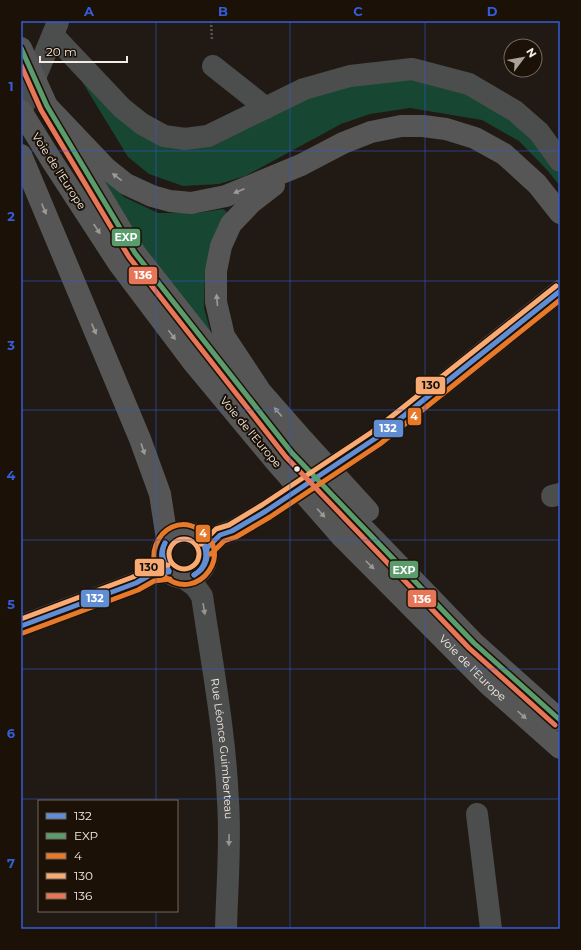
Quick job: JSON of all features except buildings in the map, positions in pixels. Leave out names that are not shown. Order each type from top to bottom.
[{"type":"main road","points":[[21,48],[47,106],[134,253],[291,452]]},
{"type":"main road","points":[[47,106],[106,168],[126,184],[152,196],[170,201],[191,203],[226,196],[301,165],[343,143],[371,132],[401,126],[423,126],[446,129],[475,138],[504,154],[537,184],[560,213]]},
{"type":"main road","name":"Voie de l'Europe","points":[[21,112],[119,264],[192,361],[291,452],[356,523],[474,643],[560,720]]},
{"type":"main road","points":[[25,164],[140,439],[160,494],[167,539]]},
{"type":"main road","points":[[291,452],[261,392],[224,336],[216,302],[216,271],[221,246],[231,224],[252,202],[301,165]]},
{"type":"main road","points":[[206,549],[220,535],[232,531],[266,511],[376,438],[560,291]]},
{"type":"main road","name":"Voie de l'Europe","points":[[356,523],[489,685],[560,748]]},
{"type":"main road","points":[[356,523],[560,713]]},
{"type":"main road","points":[[21,626],[136,583],[152,574],[191,577],[197,574],[206,563],[207,556],[204,543],[193,534],[180,532],[167,539],[163,545],[161,552],[164,566],[176,575]]},
{"type":"street","points":[[21,112],[56,28],[122,108],[142,124],[164,136],[185,139],[208,136],[304,89],[350,76],[412,69],[469,84],[515,111],[539,132],[560,160]]},
{"type":"street","points":[[213,66],[266,108]]},
{"type":"street","name":"Rue Léonce Guimberteau","points":[[176,575],[195,586],[202,596],[223,736],[229,803],[226,929]]},
{"type":"street","points":[[477,814],[491,929]]},
{"type":"green space","points":[[75,70],[157,141],[302,97],[370,81],[405,79],[439,83],[471,94],[534,137],[560,175],[560,186],[548,171],[519,141],[482,120],[410,108],[370,114],[341,124],[245,176],[219,184],[183,186],[149,174],[128,157]]},
{"type":"green space","points":[[100,175],[124,197],[158,213],[197,213],[223,209],[227,212],[205,272],[204,308],[215,348],[145,250]]},
{"type":"transit line","name":"EXP","points":[[21,48],[47,106],[135,253],[292,453],[474,643],[560,720]]},
{"type":"transit line","name":"136","points":[[21,65],[41,110],[129,257],[286,457],[469,648],[555,725]]},
{"type":"transit line","name":"130","points":[[201,544],[216,529],[229,525],[262,505],[372,432],[556,286]]},
{"type":"transit line","name":"132","points":[[206,549],[220,535],[232,531],[266,511],[376,438],[560,291]]},
{"type":"transit line","name":"4","points":[[211,554],[224,541],[236,537],[270,517],[380,444],[560,300]]},
{"type":"transit line","name":"4","points":[[163,576],[157,569],[154,557],[156,545],[162,534],[172,527],[189,525],[198,529],[209,538],[214,549],[214,561],[209,571],[201,579],[190,584],[178,584],[165,577]]},
{"type":"transit line","name":"130","points":[[184,539],[195,543],[199,554],[195,565],[184,569],[173,565],[169,554],[173,543],[184,539]]},
{"type":"transit line","name":"132","points":[[194,575],[202,568],[204,564],[206,551],[203,542]]},
{"type":"transit line","name":"132","points":[[194,575],[202,569],[206,560],[207,551],[203,542]]},
{"type":"transit line","name":"132","points":[[165,543],[163,547],[163,557],[169,571]]},
{"type":"transit line","name":"132","points":[[165,543],[162,551],[162,558],[169,571]]},
{"type":"transit line","name":"130","points":[[21,619],[133,577],[150,567],[168,565]]},
{"type":"transit line","name":"132","points":[[21,626],[136,583],[152,574],[169,572]]},
{"type":"transit line","name":"4","points":[[23,633],[138,590],[154,581],[170,579]]}]
